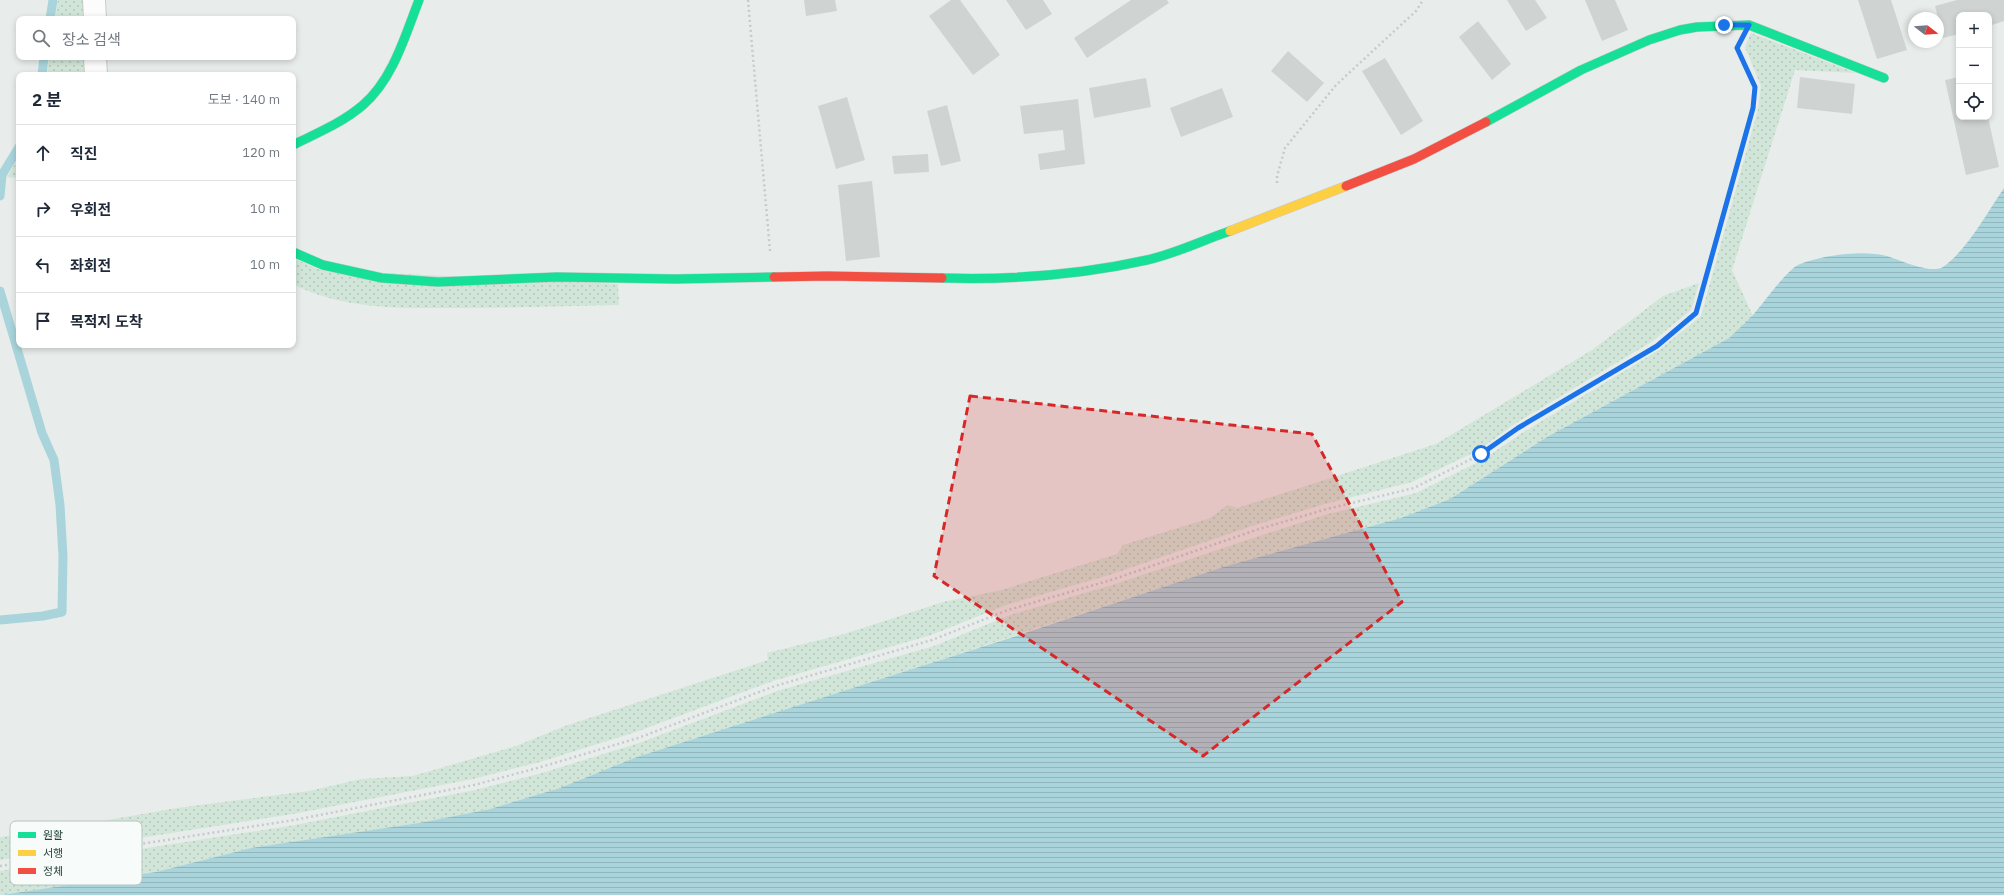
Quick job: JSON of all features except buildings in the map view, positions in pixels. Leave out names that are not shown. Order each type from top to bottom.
[{"type":"street","points":[[94,0],[94,16]]},
{"type":"street","points":[[296,143],[340,120],[363,105],[376,91],[395,56],[419,0]]},
{"type":"street","points":[[296,253],[323,264],[382,278],[417,281],[498,281],[557,277],[675,279],[772,277],[983,279],[1085,271],[1148,260],[1248,224],[1414,159],[1503,113],[1581,70],[1649,40],[1697,27],[1749,25],[1884,78]]},
{"type":"street","points":[[95,60],[96,72]]},
{"type":"path","points":[[748,0],[772,277]]},
{"type":"path","points":[[1289,207],[1278,195],[1277,176],[1285,148],[1336,84],[1416,12],[1423,0]]},
{"type":"path","points":[[142,844],[294,820],[474,785],[541,767],[638,738],[775,686],[932,640],[1008,610],[1110,580],[1256,530],[1326,509],[1414,488],[1448,472],[1481,454],[1518,428],[1657,346],[1696,313],[1753,108],[1755,87],[1737,48],[1749,25]]},
{"type":"path","points":[[0,866],[10,864]]},
{"type":"highlighted area","points":[[970,396],[1312,434],[1402,602],[1203,756],[934,576]]},
{"type":"green space","points":[[58,0],[89,0],[89,16],[55,16]]},
{"type":"green space","points":[[1751,33],[1856,73],[1795,70],[1732,270],[1753,316],[1729,338],[1547,437],[1450,499],[1401,518],[1223,567],[794,708],[560,788],[490,809],[419,823],[251,848],[156,872],[142,874],[142,849],[295,825],[475,790],[542,773],[639,743],[777,691],[934,646],[1010,615],[1112,585],[1328,514],[1416,493],[1484,459],[1522,433],[1659,350],[1701,316],[1758,109],[1761,86],[1745,47]]},
{"type":"green space","points":[[49,60],[89,60],[91,72],[47,72]]},
{"type":"green space","points":[[16,162],[16,178],[7,177]]},
{"type":"green space","points":[[296,259],[321,270],[618,284],[619,305],[502,308],[398,308],[355,303],[333,299],[313,293],[296,285]]},
{"type":"green space","points":[[1699,283],[1691,310],[1653,341],[1516,423],[1479,450],[1412,482],[1325,504],[1255,525],[1109,575],[1006,605],[931,635],[773,681],[636,732],[540,762],[473,779],[293,814],[142,838],[142,821],[102,821],[177,808],[309,791],[361,779],[413,776],[516,746],[565,726],[768,660],[767,653],[844,634],[943,602],[1002,590],[1117,554],[1123,545],[1210,518],[1228,505],[1237,508],[1436,444],[1592,350],[1663,296]]},
{"type":"green space","points":[[10,835],[10,858],[0,860],[0,837]]},
{"type":"green space","points":[[10,869],[10,885],[68,885],[0,895],[0,871]]},
{"type":"water","points":[[2004,188],[2004,895],[1,895],[68,885],[142,885],[142,874],[156,872],[251,848],[419,823],[490,809],[560,788],[637,757],[1013,637],[1223,567],[1401,518],[1450,499],[1547,437],[1729,338],[1753,315],[1787,274],[1798,265],[1818,258],[1844,254],[1869,253],[1890,257],[1924,268],[1938,269],[1952,260],[1984,220]]},
{"type":"waterway","points":[[50,16],[53,0]]},
{"type":"waterway","points":[[42,72],[44,60]]},
{"type":"waterway","points":[[0,196],[2,175],[16,152]]},
{"type":"waterway","points":[[0,291],[16,345]]},
{"type":"waterway","points":[[0,620],[43,616],[62,612],[63,556],[60,505],[54,460],[42,433],[17,348]]},
{"type":"traffic: fast","points":[[296,144],[347,117],[363,105],[373,94],[382,83],[397,56],[419,0]]},
{"type":"traffic: fast","points":[[1486,122],[1581,70],[1649,40],[1680,30],[1697,27],[1749,25],[1884,78]]},
{"type":"traffic: fast","points":[[942,278],[1019,277],[1070,273],[1122,265],[1147,260],[1178,251],[1230,231]]},
{"type":"traffic: fast","points":[[296,253],[323,265],[382,278],[438,282],[557,277],[675,279],[774,277]]},
{"type":"traffic: slow","points":[[1230,231],[1346,186]]},
{"type":"traffic: jam","points":[[1346,186],[1414,159],[1486,122]]},
{"type":"traffic: jam","points":[[774,277],[827,276],[942,278]]},
{"type":"route","points":[[1481,454],[1518,428],[1657,346],[1696,313],[1753,108],[1755,87],[1737,48],[1749,25],[1724,25]]}]
